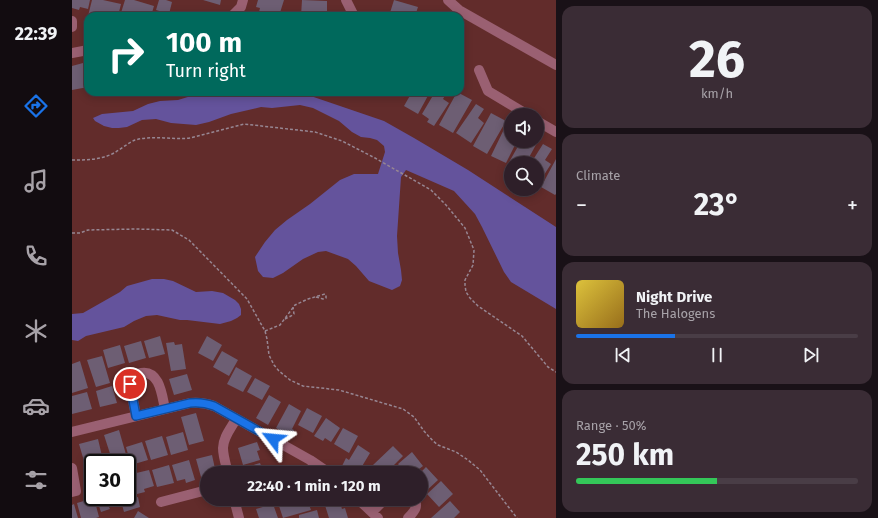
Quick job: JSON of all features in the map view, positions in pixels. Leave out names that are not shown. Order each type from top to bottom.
[{"type":"street","points":[[236,12],[241,7],[243,0]]},
{"type":"street","points":[[346,0],[352,12]]},
{"type":"street","points":[[448,0],[463,12]]},
{"type":"street","points":[[464,13],[556,65]]},
{"type":"street","points":[[72,21],[72,27]]},
{"type":"street","points":[[72,53],[84,51]]},
{"type":"street","points":[[479,70],[488,91],[516,108]]},
{"type":"street","points":[[544,125],[556,132]]},
{"type":"street","points":[[136,416],[130,384],[134,376],[138,374],[149,373],[154,376],[158,382],[165,409]]},
{"type":"street","points":[[72,432],[190,403],[207,403],[319,466]]},
{"type":"street","points":[[226,466],[223,454],[223,446],[236,418]]},
{"type":"street","points":[[72,468],[76,491],[72,492]]},
{"type":"street","points":[[160,502],[200,492]]},
{"type":"street","points":[[236,506],[239,518]]},
{"type":"street","points":[[365,506],[375,515],[381,506]]},
{"type":"street","points":[[408,518],[415,510],[416,506]]},
{"type":"path","points":[[72,160],[96,159],[113,153],[134,141],[143,138],[184,139],[244,124],[315,132],[342,141],[409,176],[431,190],[446,205],[465,228],[474,250],[473,265],[465,285],[466,292],[478,306],[522,336],[548,367],[556,372]]},
{"type":"path","points":[[72,233],[80,233],[88,230],[172,230],[189,240],[247,299],[265,331],[269,355],[279,371],[290,380],[303,386],[339,390],[403,409],[414,417],[424,432],[438,445],[456,452],[480,470],[517,518]]},
{"type":"path","points":[[265,331],[280,325],[295,305],[316,297]]},
{"type":"path","points":[[285,319],[294,314],[293,307]]},
{"type":"shaded area","points":[[72,0],[556,0],[556,518],[72,518]]},
{"type":"shaded area","points":[[191,96],[311,96],[384,121],[468,170],[504,193],[504,196],[508,196],[556,227],[556,309],[511,282],[504,272],[475,214],[454,191],[406,170],[401,177],[397,236],[402,280],[400,286],[392,290],[369,281],[348,259],[326,251],[318,252],[303,259],[273,278],[263,277],[258,271],[255,257],[275,230],[340,180],[354,174],[378,174],[385,152],[384,146],[377,140],[361,137],[352,132],[339,121],[313,108],[300,105],[272,108],[261,107],[231,114],[196,125],[171,123],[156,119],[142,120],[127,127],[112,128],[104,126],[95,121],[93,118],[102,114],[133,111],[148,104],[160,101],[178,100]]},
{"type":"shaded area","points":[[152,279],[173,281],[196,292],[212,291],[223,293],[239,304],[241,315],[231,321],[220,324],[180,320],[157,315],[146,316],[124,327],[86,336],[78,341],[72,340],[72,314],[83,313],[120,292],[127,286]]},
{"type":"building","points":[[72,0],[90,0],[88,9],[80,7],[79,10],[72,8]]},
{"type":"building","points":[[92,0],[103,0],[121,4],[119,12],[89,12]]},
{"type":"building","points":[[125,0],[134,0],[154,6],[152,12],[121,12]]},
{"type":"building","points":[[159,0],[172,2],[170,12],[156,10]]},
{"type":"building","points":[[203,0],[221,0],[220,5]]},
{"type":"building","points":[[258,0],[284,0],[280,12],[259,12],[260,8],[256,7]]},
{"type":"building","points":[[302,0],[327,1],[327,12],[301,12]]},
{"type":"building","points":[[394,0],[418,7],[416,12],[390,12]]},
{"type":"building","points":[[83,63],[84,88],[72,90],[72,66]]},
{"type":"building","points":[[410,96],[428,96],[418,114],[404,106]]},
{"type":"building","points":[[433,96],[445,96],[443,99],[449,103],[434,126],[427,122],[429,119],[422,114]]},
{"type":"building","points":[[455,96],[464,96],[472,100],[453,133],[439,125]]},
{"type":"building","points":[[476,104],[484,109],[478,118],[484,123],[471,143],[456,133]]},
{"type":"building","points":[[491,113],[504,120],[504,124],[487,154],[473,146]]},
{"type":"building","points":[[504,129],[504,148],[514,148],[510,156],[504,156],[504,162],[491,156]]},
{"type":"building","points":[[544,145],[552,149],[545,160],[551,164],[544,175],[544,156],[535,156],[540,148],[544,148]]},
{"type":"building","points":[[517,148],[534,148],[530,156],[513,156]]},
{"type":"building","points":[[556,159],[555,195],[544,189],[544,181]]},
{"type":"building","points":[[160,336],[165,354],[149,358],[144,341]]},
{"type":"building","points":[[207,336],[222,345],[213,361],[198,353]]},
{"type":"building","points":[[141,341],[146,358],[129,363],[124,346]]},
{"type":"building","points":[[174,342],[175,345],[182,344],[186,369],[171,371],[166,343]]},
{"type":"building","points":[[120,345],[125,363],[108,368],[103,350]]},
{"type":"building","points":[[222,351],[238,360],[229,376],[213,367]]},
{"type":"building","points":[[102,356],[110,383],[96,387],[87,360]]},
{"type":"building","points":[[80,361],[88,388],[72,393],[72,364]]},
{"type":"building","points":[[236,367],[252,376],[243,392],[227,384]]},
{"type":"building","points":[[187,374],[192,390],[174,395],[169,379]]},
{"type":"building","points":[[255,378],[270,386],[262,400],[247,392]]},
{"type":"building","points":[[112,386],[117,403],[100,407],[96,391]]},
{"type":"building","points":[[87,392],[92,409],[72,414],[72,396]]},
{"type":"building","points":[[269,395],[281,402],[268,425],[256,418]]},
{"type":"building","points":[[289,404],[301,411],[292,429],[294,430],[291,437],[276,428]]},
{"type":"building","points":[[307,408],[322,416],[313,433],[298,425]]},
{"type":"building","points":[[196,413],[204,441],[189,445],[181,417]]},
{"type":"building","points":[[326,418],[340,428],[331,442],[325,438],[323,441],[314,436]]},
{"type":"building","points":[[343,428],[358,436],[349,453],[334,444]]},
{"type":"building","points":[[119,430],[126,454],[110,454],[104,435]]},
{"type":"building","points":[[183,432],[188,450],[171,455],[166,437]]},
{"type":"building","points":[[162,436],[168,455],[151,460],[145,441]]},
{"type":"building","points":[[98,439],[102,454],[84,454],[84,461],[79,444]]},
{"type":"building","points":[[142,442],[148,460],[136,464],[136,454],[128,454],[126,447]]},
{"type":"building","points":[[257,442],[260,450],[257,451],[260,460],[243,465],[238,448]]},
{"type":"building","points":[[358,445],[370,453],[362,466],[342,466],[346,458],[349,460]]},
{"type":"building","points":[[393,446],[403,456],[393,466],[373,465]]},
{"type":"building","points":[[412,452],[423,466],[400,466],[398,464]]},
{"type":"building","points":[[212,455],[214,466],[200,466],[200,473],[196,459]]},
{"type":"building","points":[[189,460],[195,480],[186,483],[185,479],[177,481],[172,465]]},
{"type":"building","points":[[260,463],[261,466],[250,466]]},
{"type":"building","points":[[169,465],[174,483],[157,487],[152,470]]},
{"type":"building","points":[[428,469],[438,480],[428,489]]},
{"type":"building","points":[[149,470],[154,486],[144,489],[145,492],[137,494],[136,473]]},
{"type":"building","points":[[441,481],[453,494],[439,507],[428,495],[428,493]]},
{"type":"building","points":[[138,497],[140,507],[124,512],[122,506],[136,506],[136,498]]},
{"type":"building","points":[[84,501],[84,506],[96,506],[99,517],[81,518],[77,503]]},
{"type":"building","points":[[450,501],[460,512],[454,518],[431,518]]},
{"type":"building","points":[[74,504],[78,518],[72,518],[72,505]]},
{"type":"building","points":[[99,506],[108,506],[110,509],[101,512]]},
{"type":"building","points":[[266,506],[274,506],[278,518],[259,518],[256,509]]},
{"type":"building","points":[[279,506],[310,506],[311,510],[283,518]]},
{"type":"building","points":[[325,506],[341,506],[342,509],[345,508],[348,518],[329,518]]},
{"type":"building","points":[[317,510],[319,518],[299,518],[299,515]]},
{"type":"building","points":[[138,511],[149,518],[134,518]]},
{"type":"route","points":[[130,384],[136,416],[190,403],[207,403],[273,439]]}]
